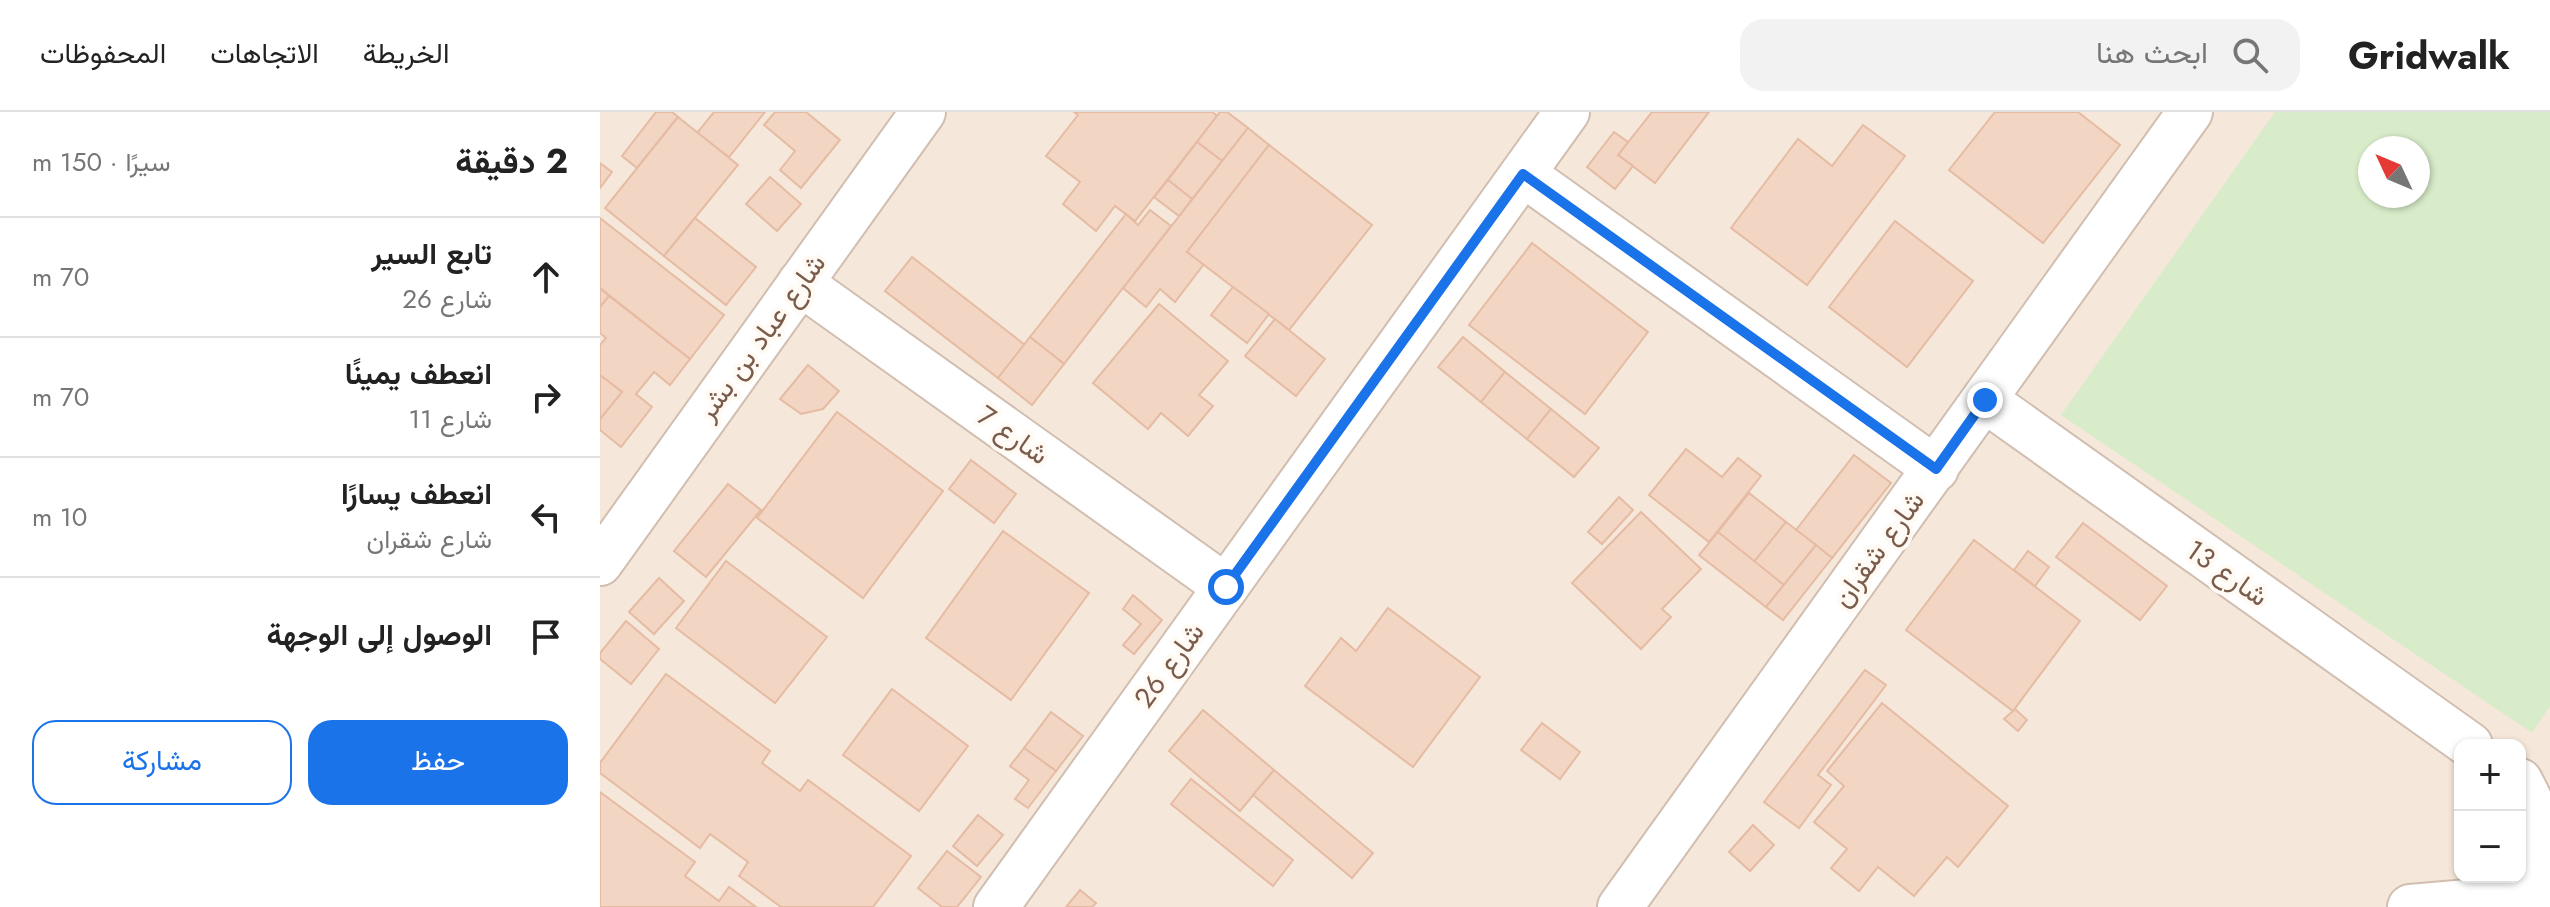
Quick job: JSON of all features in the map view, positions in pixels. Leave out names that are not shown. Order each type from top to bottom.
[{"type":"street","name":"شارع 26","points":[[996,907],[1567,112]]},
{"type":"street","name":"شارع شقران","points":[[1620,907],[2190,112]]},
{"type":"street","name":"شارع عباد بن بشر","points":[[600,563],[800,283],[909,117]]},
{"type":"street","points":[[1523,174],[1936,469]]},
{"type":"street","name":"شارع 7","points":[[800,283],[1226,587]]},
{"type":"street","name":"شارع 13","points":[[1985,400],[2462,739]]},
{"type":"street","points":[[2526,785],[2550,802]]},
{"type":"street","points":[[2410,907],[2533,896],[2548,836],[2546,822],[2526,790]]},
{"type":"shaded area","points":[[600,112],[2550,112],[2550,907],[600,907]]},
{"type":"green space","points":[[2275,112],[2550,112],[2550,706],[2532,733],[2061,415]]},
{"type":"building","points":[[656,112],[672,112],[678,117],[637,168],[622,156]]},
{"type":"building","points":[[714,112],[765,112],[729,157],[697,133]]},
{"type":"building","points":[[775,112],[806,112],[840,140],[801,188],[780,170],[795,151],[764,125]]},
{"type":"building","points":[[1074,112],[1212,112],[1217,116],[1135,221],[1115,206],[1096,231],[1063,204],[1080,182],[1046,156],[1078,115]]},
{"type":"building","points":[[1220,112],[1227,112],[1248,128],[1222,161],[1197,142]]},
{"type":"building","points":[[1652,112],[1709,112],[1655,183],[1618,155]]},
{"type":"building","points":[[1995,112],[2078,112],[2120,145],[2043,243],[1949,170]]},
{"type":"building","points":[[678,117],[738,165],[664,256],[605,208]]},
{"type":"building","points":[[1863,125],[1905,156],[1807,285],[1731,228],[1798,139],[1832,166]]},
{"type":"building","points":[[1248,128],[1269,145],[1187,252],[1204,264],[1175,302],[1160,289],[1146,307],[1123,288]]},
{"type":"building","points":[[1614,132],[1628,142],[1618,155],[1633,166],[1615,189],[1587,167]]},
{"type":"building","points":[[1197,142],[1222,161],[1192,199],[1168,180]]},
{"type":"building","points":[[1269,145],[1372,225],[1289,330],[1187,252]]},
{"type":"building","points":[[600,163],[612,172],[600,188]]},
{"type":"building","points":[[770,177],[801,204],[777,231],[746,204]]},
{"type":"building","points":[[1168,180],[1192,199],[1179,216],[1154,197]]},
{"type":"building","points":[[1150,210],[1171,226],[1064,364],[1030,337],[1126,214],[1138,225]]},
{"type":"building","points":[[600,218],[724,315],[690,359],[600,288]]},
{"type":"building","points":[[695,218],[756,267],[726,305],[664,256]]},
{"type":"building","points":[[1895,221],[1973,281],[1907,367],[1829,307]]},
{"type":"building","points":[[1532,243],[1648,332],[1585,414],[1469,325]]},
{"type":"building","points":[[912,257],[1025,345],[998,378],[885,291]]},
{"type":"building","points":[[1233,287],[1269,314],[1247,343],[1211,315]]},
{"type":"building","points":[[600,288],[609,296],[600,307]]},
{"type":"building","points":[[609,296],[690,359],[670,385],[654,372],[636,394],[652,407],[621,447],[600,430],[600,419],[622,392],[600,375],[600,345],[606,338],[600,333],[600,307]]},
{"type":"building","points":[[1159,304],[1228,361],[1199,395],[1213,406],[1188,436],[1161,413],[1148,429],[1093,383]]},
{"type":"building","points":[[1275,319],[1325,359],[1296,396],[1245,356]]},
{"type":"building","points":[[1030,337],[1064,364],[1032,405],[998,378]]},
{"type":"building","points":[[1463,337],[1505,372],[1481,402],[1438,367]]},
{"type":"building","points":[[808,365],[839,391],[823,409],[801,414],[780,399]]},
{"type":"building","points":[[1505,372],[1551,409],[1527,439],[1481,402]]},
{"type":"building","points":[[600,375],[622,392],[600,419]]},
{"type":"building","points":[[1551,409],[1599,448],[1574,477],[1527,439]]},
{"type":"building","points":[[837,412],[943,491],[863,598],[757,518]]},
{"type":"building","points":[[1686,449],[1722,477],[1738,458],[1761,476],[1709,542],[1649,495]]},
{"type":"building","points":[[1854,455],[1891,483],[1832,558],[1796,530]]},
{"type":"building","points":[[971,460],[1016,494],[994,523],[949,489]]},
{"type":"building","points":[[728,484],[761,510],[706,577],[674,551]]},
{"type":"building","points":[[1749,493],[1786,522],[1754,562],[1718,532]]},
{"type":"building","points":[[1619,497],[1633,510],[1602,544],[1588,532]]},
{"type":"building","points":[[1641,512],[1701,569],[1662,609],[1671,617],[1641,649],[1572,583]]},
{"type":"building","points":[[1786,522],[1816,545],[1784,585],[1754,562]]},
{"type":"building","points":[[2083,523],[2167,586],[2140,620],[2056,557]]},
{"type":"building","points":[[1003,531],[1089,593],[1011,700],[926,638]]},
{"type":"building","points":[[1718,532],[1784,585],[1766,607],[1699,555]]},
{"type":"building","points":[[1974,540],[2080,621],[2013,711],[1906,630]]},
{"type":"building","points":[[1816,545],[1832,558],[1783,620],[1766,607]]},
{"type":"building","points":[[2028,551],[2049,567],[2035,586],[2014,570]]},
{"type":"building","points":[[726,561],[827,637],[775,703],[676,628]]},
{"type":"building","points":[[659,578],[684,601],[654,634],[629,612]]},
{"type":"building","points":[[1133,595],[1162,620],[1134,654],[1123,645],[1141,624],[1123,609]]},
{"type":"building","points":[[1388,608],[1480,677],[1413,767],[1305,686],[1341,638],[1356,651]]},
{"type":"building","points":[[626,621],[659,649],[631,684],[600,659],[600,653]]},
{"type":"building","points":[[1865,670],[1886,685],[1818,775],[1831,785],[1799,828],[1764,802]]},
{"type":"building","points":[[666,674],[770,751],[762,763],[800,791],[808,780],[911,856],[873,907],[781,907],[739,876],[748,862],[710,834],[700,848],[600,773],[600,763]]},
{"type":"building","points":[[892,689],[968,746],[919,811],[843,755]]},
{"type":"building","points":[[1882,703],[2008,806],[1958,867],[1947,857],[1914,896],[1878,867],[1859,891],[1831,868],[1847,849],[1814,822],[1844,786],[1827,771]]},
{"type":"building","points":[[2015,709],[2027,720],[2018,731],[2004,719]]},
{"type":"building","points":[[1203,710],[1274,770],[1240,811],[1169,751]]},
{"type":"building","points":[[1051,712],[1083,736],[1056,771],[1024,748]]},
{"type":"building","points":[[1542,723],[1580,752],[1560,779],[1521,750]]},
{"type":"building","points":[[1024,748],[1056,771],[1028,808],[1015,799],[1029,780],[1010,766]]},
{"type":"building","points":[[1274,770],[1373,853],[1352,878],[1253,795]]},
{"type":"building","points":[[1191,779],[1293,860],[1273,886],[1171,804]]},
{"type":"building","points":[[600,792],[695,862],[685,876],[719,901],[729,887],[756,907],[600,907]]},
{"type":"building","points":[[978,815],[1003,835],[977,866],[953,846]]},
{"type":"building","points":[[1753,825],[1774,845],[1750,871],[1729,852]]},
{"type":"building","points":[[947,851],[981,877],[957,907],[942,907],[918,888]]},
{"type":"building","points":[[1080,890],[1096,903],[1092,907],[1066,907]]},
{"type":"route","points":[[1226,587],[1523,174],[1936,469],[1985,400]]}]
